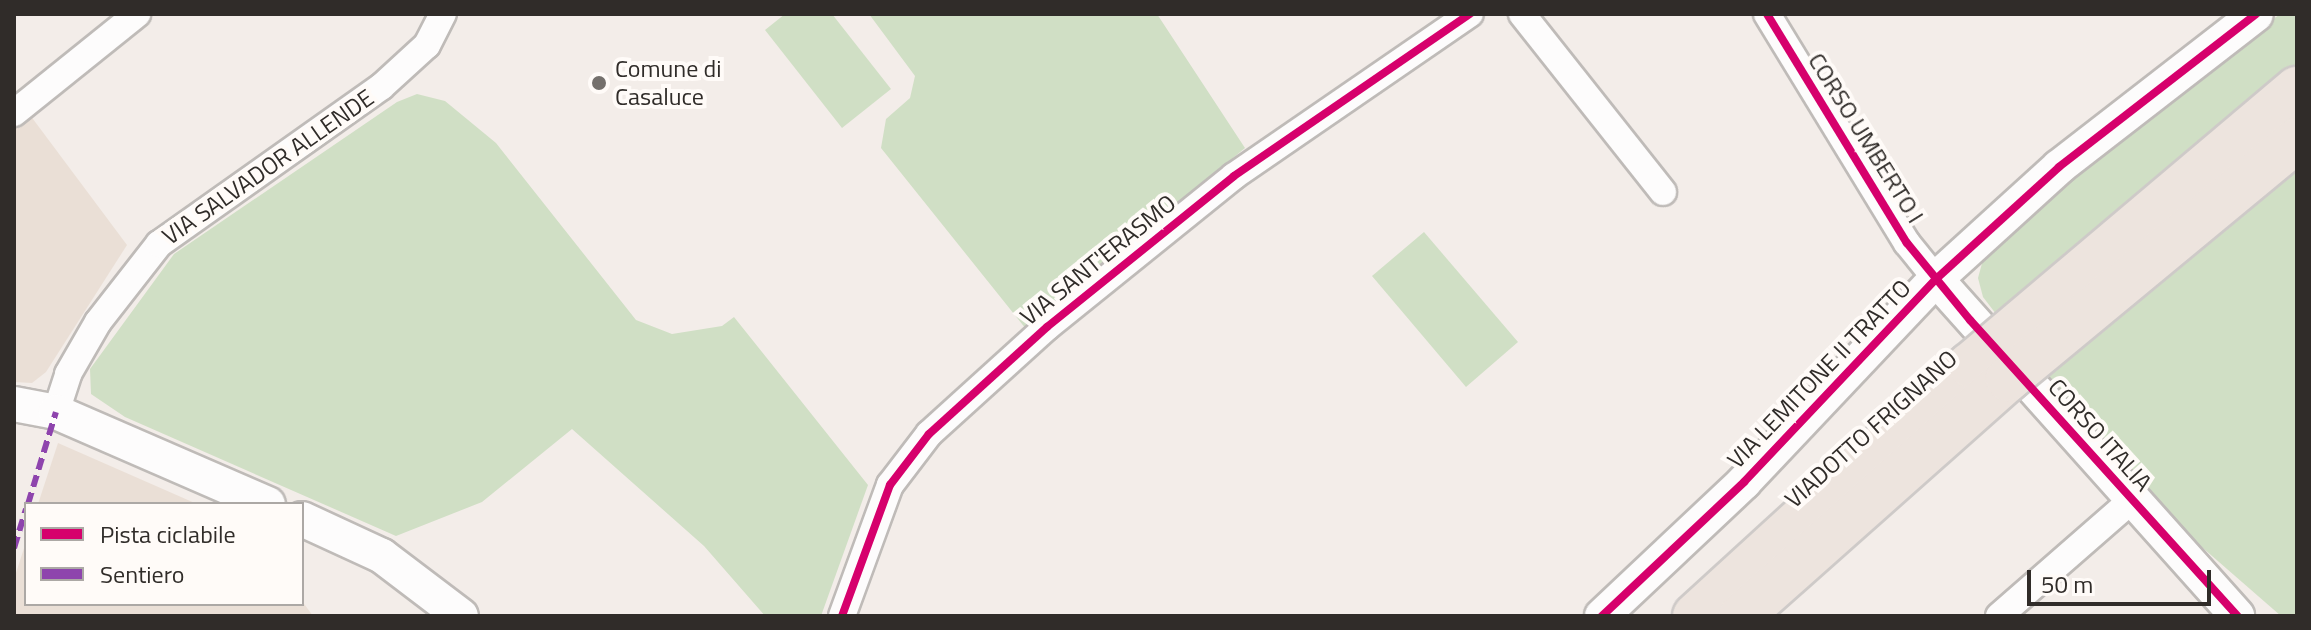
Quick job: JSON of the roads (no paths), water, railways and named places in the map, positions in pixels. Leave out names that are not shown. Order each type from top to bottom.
[{"type":"highway","name":"VIADOTTO FRIGNANO","points":[[1695,616],[1970,365],[2297,89]]},
{"type":"highway","points":[[1741,616],[2008,379],[2297,140]]},
{"type":"street","points":[[14,113],[137,14]]},
{"type":"street","name":"VIA SALVADOR ALLENDE","points":[[56,412],[68,374],[98,322],[159,244],[402,70],[427,45],[443,14]]},
{"type":"street","name":"VIA SANT'ERASMO","points":[[842,616],[890,485],[929,434],[1047,327],[1234,176],[1375,74],[1470,14]]},
{"type":"street","points":[[1522,14],[1663,192]]},
{"type":"street","name":"CORSO UMBERTO I","points":[[1767,14],[1907,243],[1936,279]]},
{"type":"street","name":"VIA LEMITONE II TRATTO","points":[[1602,616],[1744,482],[1936,279],[2059,167],[2256,14]]},
{"type":"street","name":"CORSO ITALIA","points":[[1936,279],[2237,616]]},
{"type":"street","points":[[14,404],[56,412],[263,502]]},
{"type":"street","points":[[1999,616],[2132,500]]},
{"type":"street","points":[[304,520],[382,556],[461,616]]},
{"type":"place","name":"Comune di Casaluce","points":[[599,83]]}]
